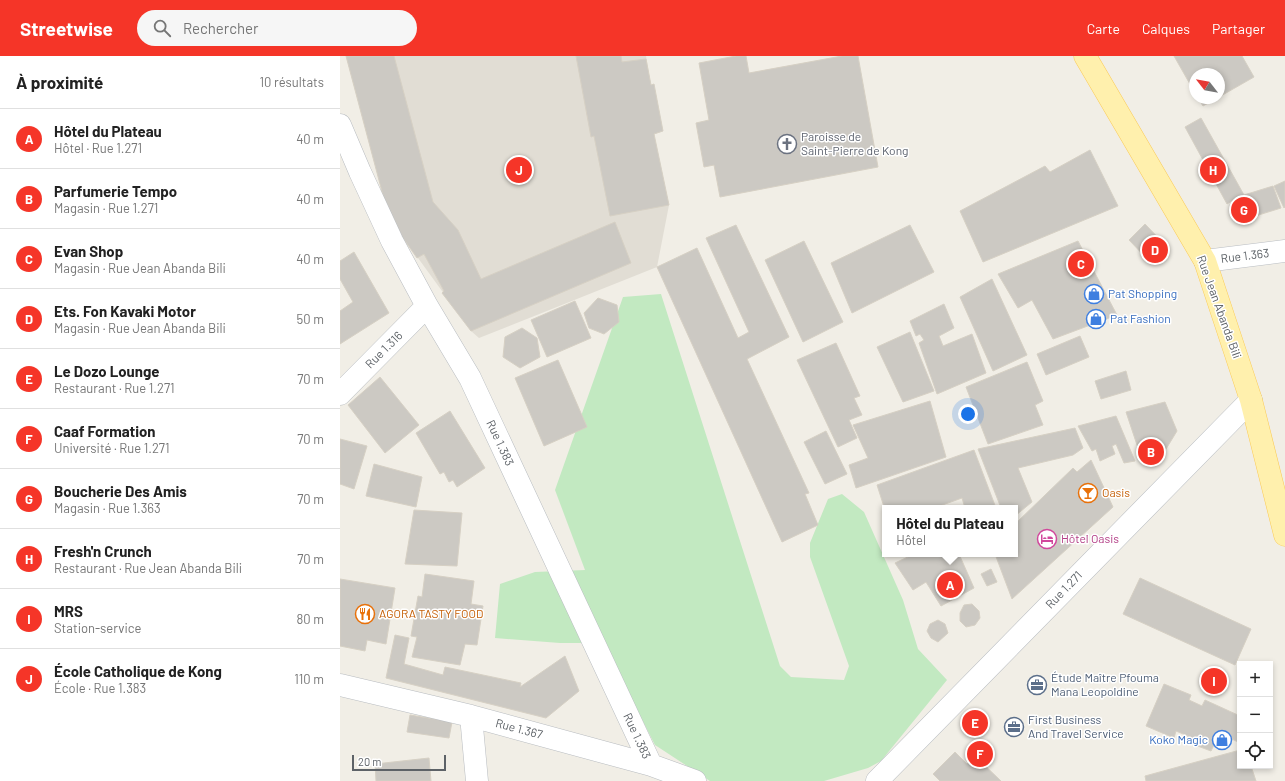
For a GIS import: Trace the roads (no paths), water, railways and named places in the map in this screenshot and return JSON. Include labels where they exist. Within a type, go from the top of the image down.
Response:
[{"type":"main road","name":"Rue Jean Abanda Bili","points":[[1085,56],[1205,261],[1251,400],[1285,535]]},
{"type":"street","name":"Rue 1.383","points":[[340,125],[392,241],[427,306],[470,378],[650,765]]},
{"type":"street","name":"Rue 1.363","points":[[1205,261],[1285,251]]},
{"type":"street","name":"Rue 1.316","points":[[340,394],[427,306]]},
{"type":"street","name":"Rue 1.271","points":[[877,781],[1251,400]]},
{"type":"street","name":"Rue 1.367","points":[[340,685],[471,716],[650,765],[695,781]]},
{"type":"street","points":[[471,716],[477,781]]},
{"type":"place","name":"Paroisse de Saint-Pierre de Kong","points":[[787,144]]},
{"type":"place","name":"École Catholique de Kong","points":[[519,170]]},
{"type":"place","name":"Fresh'n Crunch","points":[[1213,170]]},
{"type":"place","name":"Boucherie Des Amis","points":[[1244,210]]},
{"type":"place","name":"Ets. Fon Kavaki Motor","points":[[1155,250]]},
{"type":"place","name":"Evan Shop","points":[[1081,264]]},
{"type":"place","name":"Pat Shopping","points":[[1094,294]]},
{"type":"place","name":"Pat Fashion","points":[[1096,319]]},
{"type":"place","name":"Parfumerie Tempo","points":[[1151,452]]},
{"type":"place","name":"Oasis","points":[[1088,493]]},
{"type":"place","name":"Hôtel Oasis","points":[[1047,539]]},
{"type":"place","name":"Hôtel du Plateau","points":[[950,585]]},
{"type":"place","name":"AGORA TASTY FOOD","points":[[365,614]]},
{"type":"place","name":"MRS","points":[[1214,681]]},
{"type":"place","name":"Étude Maître Pfouma Mana Leopoldine","points":[[1037,685]]},
{"type":"place","name":"Le Dozo Lounge","points":[[975,723]]},
{"type":"place","name":"First Business And Travel Service","points":[[1014,727]]},
{"type":"place","name":"Koko Magic","points":[[1222,740]]},
{"type":"place","name":"Caaf Formation","points":[[980,754]]}]
